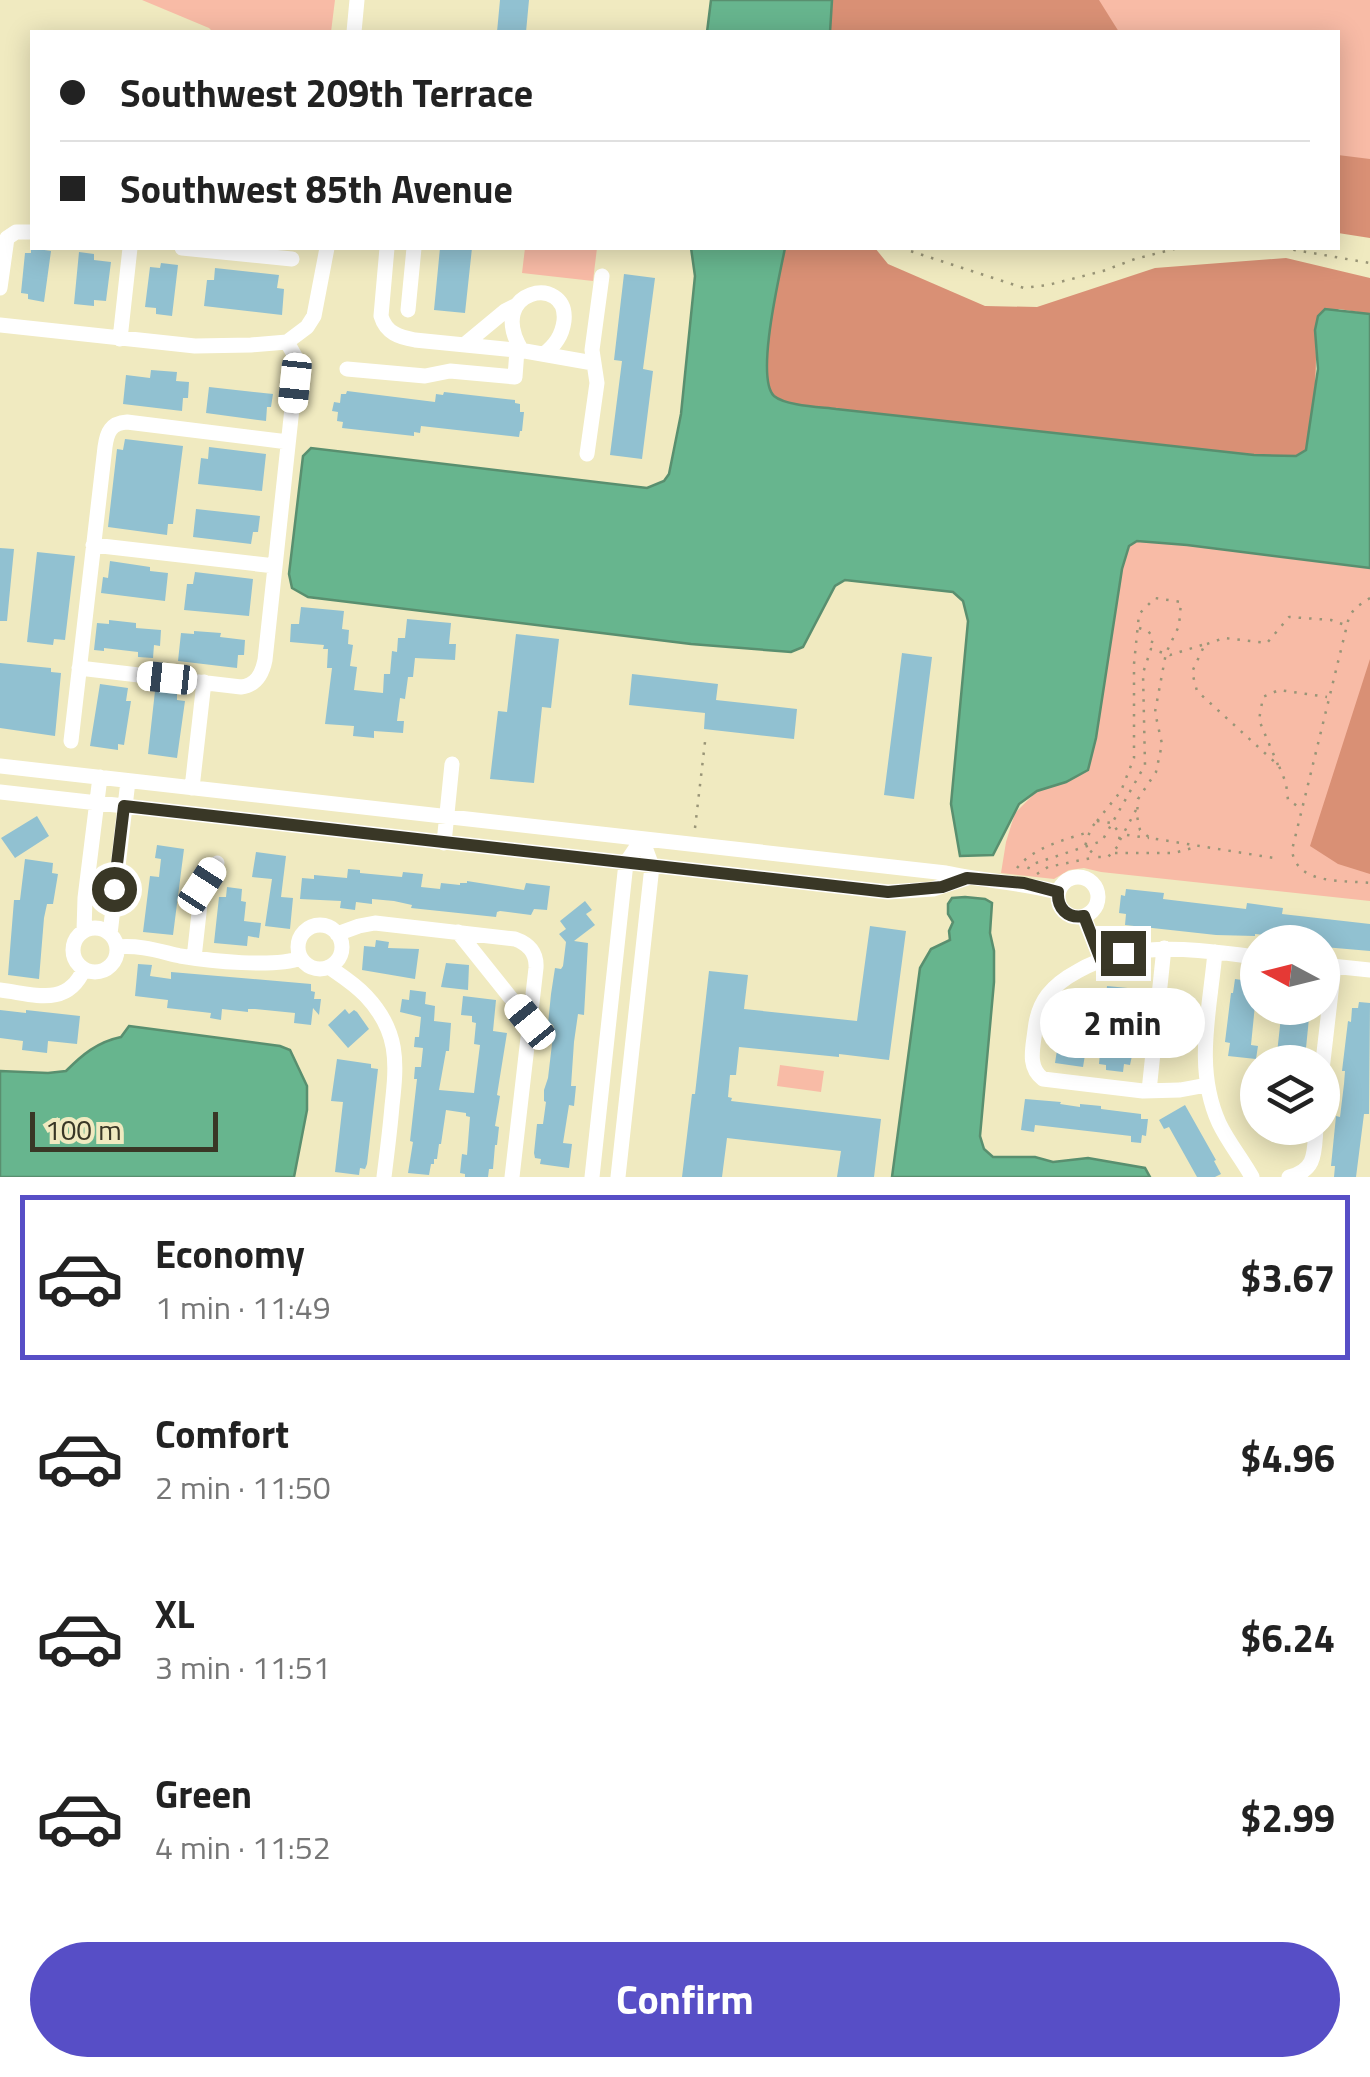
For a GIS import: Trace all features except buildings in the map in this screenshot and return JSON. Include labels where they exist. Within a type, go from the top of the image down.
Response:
[{"type":"street","points":[[354,30],[357,0]]},
{"type":"street","points":[[0,288],[7,238],[19,231],[30,232]]},
{"type":"street","points":[[120,339],[130,250]]},
{"type":"street","points":[[202,250],[292,259]]},
{"type":"street","points":[[0,325],[207,347],[287,342],[307,327],[314,316],[327,250]]},
{"type":"street","points":[[387,250],[380,306],[384,326],[396,335],[593,363]]},
{"type":"street","points":[[408,310],[414,250]]},
{"type":"street","points":[[587,454],[597,382],[592,350],[602,276]]},
{"type":"street","points":[[464,345],[534,292],[549,294],[561,304],[564,313],[558,340],[544,354]]},
{"type":"street","points":[[347,370],[425,376],[450,370],[515,378],[520,351],[512,330],[515,306]]},
{"type":"street","points":[[79,668],[241,686],[256,681],[264,664],[297,363],[287,342]]},
{"type":"street","points":[[434,374],[438,342]]},
{"type":"street","points":[[71,741],[106,441],[112,426],[138,424],[288,442]]},
{"type":"street","points":[[93,544],[275,566]]},
{"type":"street","points":[[192,788],[204,682]]},
{"type":"street","points":[[444,842],[452,764]]},
{"type":"street","points":[[0,766],[946,873],[1058,892]]},
{"type":"street","points":[[84,932],[100,778]]},
{"type":"street","points":[[128,781],[114,889],[114,941],[116,957],[108,969],[94,972],[79,966],[74,954],[75,941],[84,932],[97,928],[114,941],[194,958],[276,964],[300,958]]},
{"type":"street","points":[[0,792],[888,892],[942,887],[967,878]]},
{"type":"street","points":[[592,1177],[626,863],[642,839]]},
{"type":"street","points":[[618,1177],[652,866],[642,839]]},
{"type":"street","points":[[194,958],[202,886],[217,863]]},
{"type":"street","points":[[1076,876],[1088,878],[1098,892],[1097,904],[1090,914],[1074,917],[1064,912],[1058,892],[1076,876]]},
{"type":"street","points":[[87,886],[114,889]]},
{"type":"street","points":[[1084,916],[1101,960]]},
{"type":"street","points":[[338,934],[375,924],[515,939],[530,948],[536,962],[517,1176]]},
{"type":"street","points":[[322,925],[338,934],[341,953],[334,964],[313,968],[300,958],[299,940],[305,930],[322,925]]},
{"type":"street","points":[[458,932],[530,1022]]},
{"type":"street","points":[[1149,1091],[1164,948]]},
{"type":"street","points":[[1207,1085],[1149,1091],[1045,1080],[1032,1064],[1037,1016],[1042,1001],[1059,983],[1101,960],[1136,950],[1164,948],[1240,955]]},
{"type":"street","points":[[1215,952],[1205,1045],[1207,1085],[1221,1126],[1252,1177]]},
{"type":"street","points":[[1340,966],[1370,970]]},
{"type":"street","points":[[329,967],[372,1002],[394,1045],[396,1072],[384,1177]]},
{"type":"street","points":[[0,990],[61,994],[77,984],[84,970]]},
{"type":"street","points":[[1289,1177],[1308,1168],[1314,1145]]},
{"type":"path","points":[[907,250],[1024,288],[1103,272],[1170,250]]},
{"type":"path","points":[[1294,250],[1370,263]]},
{"type":"path","points":[[1085,846],[1097,821],[1122,791],[1134,758],[1134,664],[1139,614],[1155,598],[1181,602],[1179,626],[1166,653],[1156,712],[1162,744],[1156,772],[1138,800],[1136,816],[1140,830],[1154,839]]},
{"type":"path","points":[[1370,598],[1349,617],[1292,850],[1299,870],[1312,876],[1370,883]]},
{"type":"path","points":[[1151,649],[1170,654],[1224,638],[1267,643],[1289,617],[1347,625]]},
{"type":"path","points":[[1016,882],[1030,866],[1102,840],[1145,765],[1143,673],[1152,637],[1138,628]]},
{"type":"path","points":[[1205,644],[1192,672],[1197,691],[1279,766]]},
{"type":"path","points":[[1302,809],[1288,800],[1286,784],[1260,720],[1263,697],[1279,690],[1329,698]]},
{"type":"path","points":[[695,828],[705,742]]},
{"type":"path","points":[[1016,882],[1048,867],[1108,857],[1118,846],[1138,806]]},
{"type":"path","points":[[1097,821],[1112,823],[1122,835],[1274,858]]},
{"type":"path","points":[[1016,882],[1026,857],[1090,832]]},
{"type":"path","points":[[1085,846],[1098,857]]},
{"type":"path","points":[[1112,853],[1174,853],[1197,846]]},
{"type":"shaded area","points":[[142,0],[335,0],[331,30],[209,28]]},
{"type":"shaded area","points":[[711,0],[832,0],[830,30],[707,30]]},
{"type":"shaded area","points":[[832,0],[1099,0],[1118,30],[830,30]]},
{"type":"shaded area","points":[[1003,0],[1370,0],[1370,224],[1340,224],[1340,30],[998,30]]},
{"type":"shaded area","points":[[1340,155],[1370,159],[1370,238],[1340,233]]},
{"type":"shaded area","points":[[525,250],[597,250],[593,281],[522,273]]},
{"type":"shaded area","points":[[691,250],[785,250],[770,325],[767,369],[769,386],[779,399],[813,407],[1254,455],[1296,456],[1306,450],[1318,369],[1318,316],[1325,309],[1370,314],[1370,568],[1187,545],[1137,541],[1129,546],[1088,770],[1037,791],[1019,804],[993,855],[960,856],[951,804],[968,621],[963,601],[953,592],[845,580],[835,586],[803,647],[791,652],[691,644],[308,597],[292,588],[289,574],[303,456],[311,448],[647,488],[664,481],[669,474],[681,414],[695,276]]},
{"type":"shaded area","points":[[785,250],[877,250],[888,264],[985,306],[1037,307],[1155,268],[1286,258],[1370,278],[1370,314],[1339,309],[1315,330],[1311,420],[1306,450],[1296,456],[1254,455],[795,404],[774,396],[769,386],[770,325]]},
{"type":"shaded area","points":[[1137,541],[1370,568],[1370,901],[1084,868],[1069,870],[1054,879],[1001,873],[1015,813],[1037,791],[1129,546]]},
{"type":"shaded area","points":[[1370,659],[1370,874],[1338,864],[1310,846]]},
{"type":"shaded area","points":[[952,898],[992,903],[994,982],[980,1136],[984,1149],[993,1157],[1035,1157],[1053,1162],[1088,1158],[1145,1168],[1150,1177],[892,1177],[920,968],[931,949],[950,940],[953,922],[948,904]]},
{"type":"shaded area","points":[[129,1026],[290,1050],[307,1086],[307,1110],[294,1177],[0,1177],[0,1071],[66,1071],[90,1050],[121,1037]]},
{"type":"shaded area","points":[[780,1065],[824,1071],[821,1092],[777,1086]]},
{"type":"route","points":[[114,889],[124,806],[888,892],[942,887],[967,878],[1024,883],[1058,892],[1064,912],[1084,916],[1101,960],[1123,953]]}]
